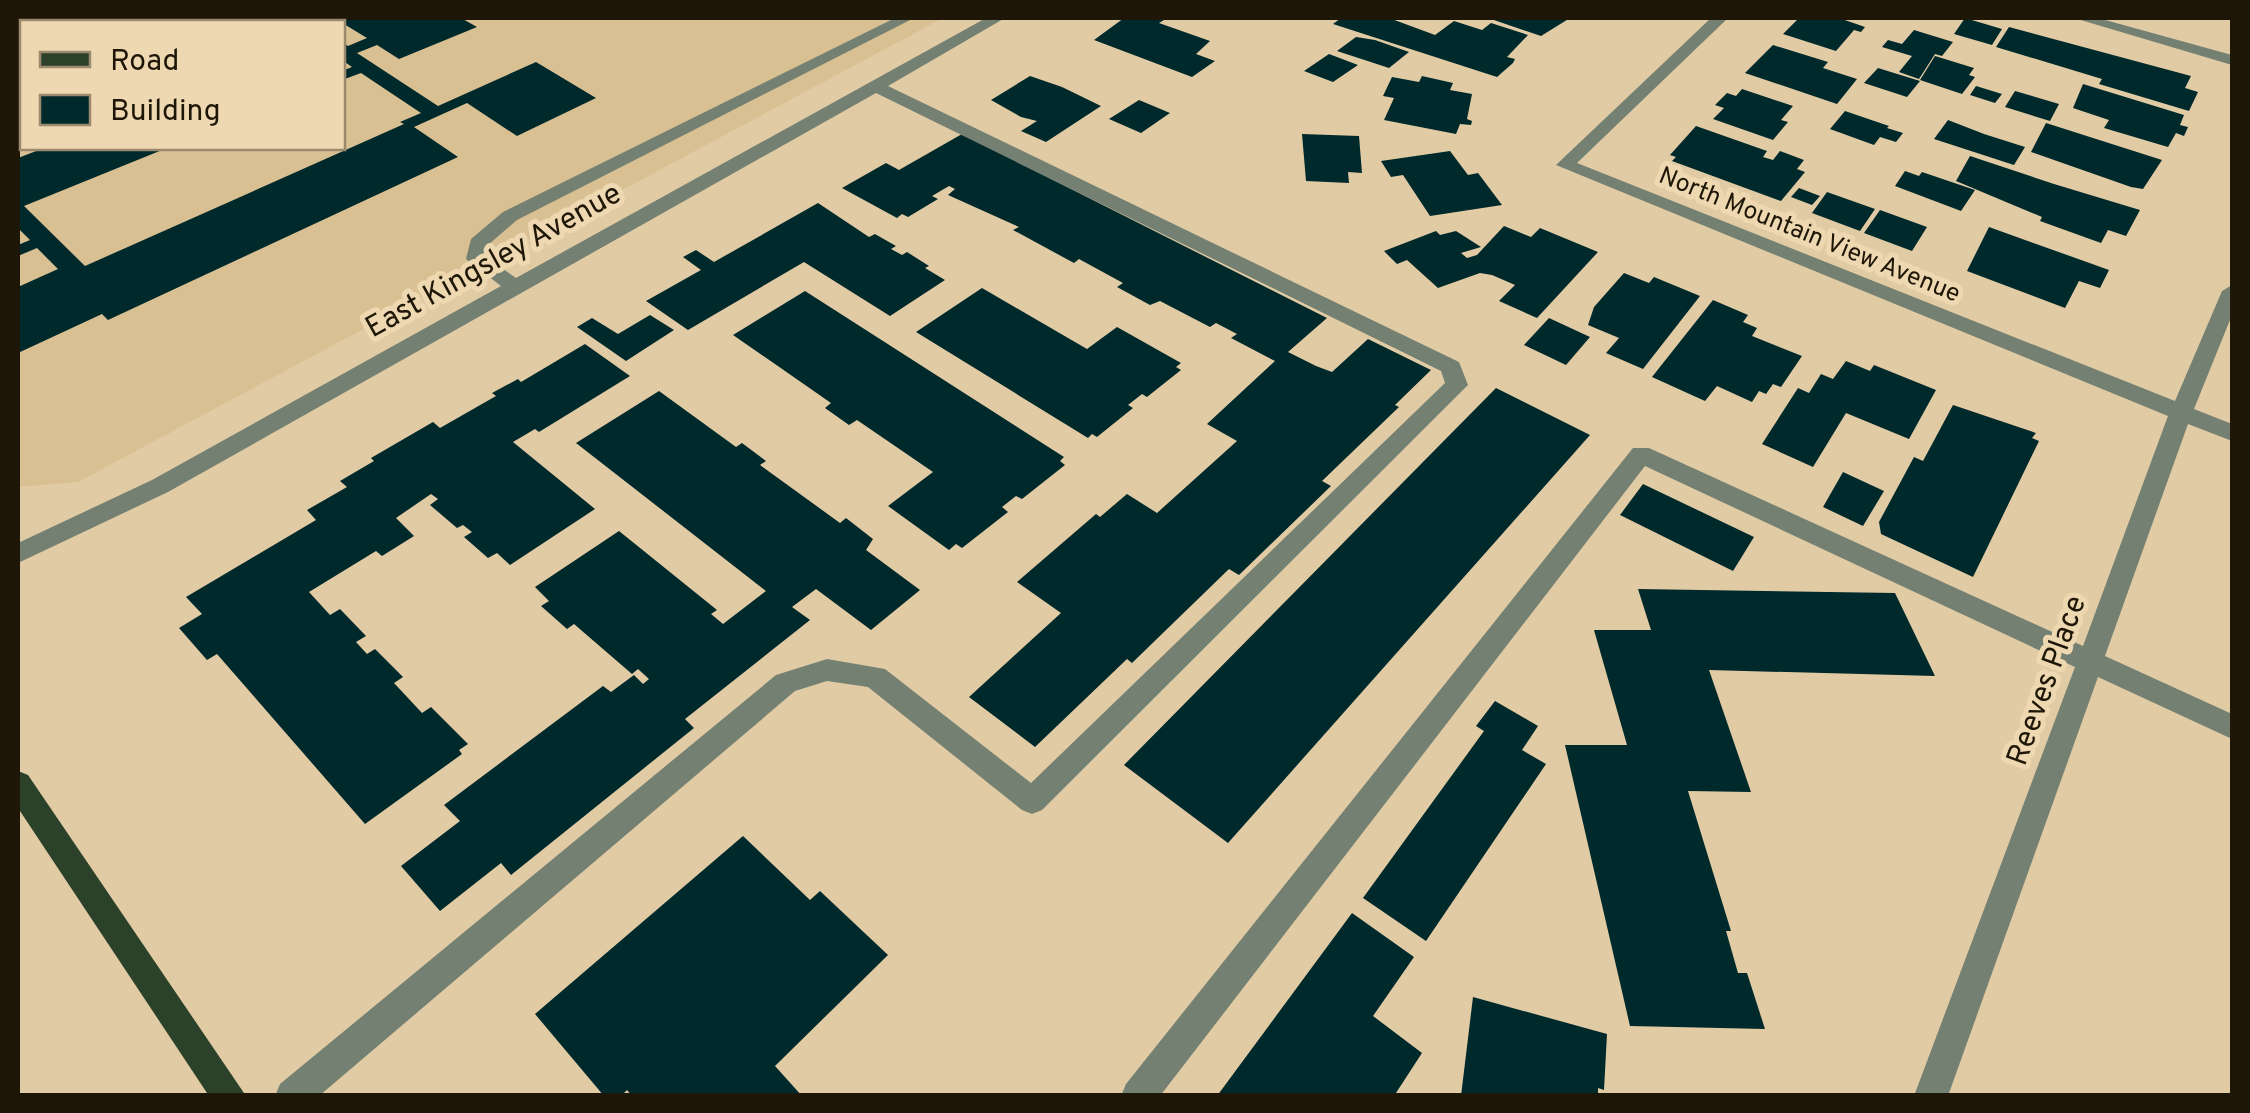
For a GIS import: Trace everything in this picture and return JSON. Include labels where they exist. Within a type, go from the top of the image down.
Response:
[{"type":"main road","points":[[18,784],[230,1096]]},
{"type":"street","points":[[514,287],[476,259],[478,243],[510,216],[906,18]]},
{"type":"street","name":"East Kingsley Avenue","points":[[18,554],[160,486],[997,18]]},
{"type":"street","name":"North Mountain View Avenue","points":[[1720,18],[1565,164],[2232,433]]},
{"type":"street","points":[[2082,18],[2232,60]]},
{"type":"street","points":[[292,1096],[786,683],[827,670],[874,678],[964,744],[1032,801],[1457,384],[1450,367],[875,86]]},
{"type":"street","name":"Reeves Place","points":[[1930,1096],[2181,413],[2232,291]]},
{"type":"street","points":[[1138,1096],[1641,454],[2232,727]]},
{"type":"shaded area","points":[[18,18],[943,18],[78,482],[18,487]]},
{"type":"building","points":[[334,18],[461,18],[477,27],[399,59],[377,45],[357,53],[438,106],[536,62],[596,98],[517,136],[467,103],[414,127],[458,157],[108,320],[102,314],[18,353],[18,287],[58,269],[37,248],[18,256],[18,245],[30,240],[18,228],[18,158],[39,150],[162,150],[24,206],[85,266],[421,113],[361,73],[345,79],[345,70],[352,67],[345,62],[345,44],[367,38],[345,25],[345,20]]},
{"type":"building","points":[[1124,18],[1159,18],[1164,20],[1159,23],[1210,41],[1196,54],[1215,61],[1192,77],[1094,40]]},
{"type":"building","points":[[1341,18],[1389,18],[1435,35],[1454,21],[1482,30],[1491,23],[1528,35],[1507,57],[1515,59],[1513,63],[1497,77],[1333,24]]},
{"type":"building","points":[[1488,18],[1570,18],[1541,36]]},
{"type":"building","points":[[1799,18],[1839,18],[1865,27],[1861,32],[1854,30],[1836,51],[1783,34]]},
{"type":"building","points":[[1965,18],[2002,29],[1992,45],[1954,34]]},
{"type":"building","points":[[2009,27],[2191,76],[2185,88],[2198,92],[2189,111],[2099,84],[2102,79],[1996,47]]},
{"type":"building","points":[[1914,30],[1953,42],[1942,56],[1935,54],[1919,79],[1899,72],[1912,56],[1882,47],[1888,40],[1902,44]]},
{"type":"building","points":[[1356,37],[1409,52],[1389,68],[1337,51]]},
{"type":"building","points":[[1773,45],[1828,62],[1823,68],[1857,79],[1837,104],[1745,73]]},
{"type":"building","points":[[1329,54],[1358,65],[1333,82],[1304,71]]},
{"type":"building","points":[[1935,56],[1974,68],[1969,75],[1975,77],[1962,94],[1920,80]]},
{"type":"building","points":[[1878,68],[1920,81],[1907,97],[1864,83]]},
{"type":"building","points":[[1030,76],[1101,106],[1046,142],[1021,131],[1037,121],[1021,117],[991,100]]},
{"type":"building","points":[[1422,76],[1453,83],[1450,90],[1472,94],[1467,119],[1472,121],[1471,125],[1460,124],[1456,134],[1384,120],[1394,98],[1383,96],[1392,77],[1419,82]]},
{"type":"building","points":[[2083,84],[2184,115],[2180,125],[2188,127],[2184,136],[2176,133],[2168,147],[2104,128],[2109,120],[2073,108]]},
{"type":"building","points":[[1976,86],[2002,94],[1995,103],[1970,95]]},
{"type":"building","points":[[1742,89],[1793,106],[1781,120],[1788,122],[1773,140],[1713,119],[1724,108],[1715,105],[1727,93],[1736,96]]},
{"type":"building","points":[[2015,91],[2059,104],[2050,121],[2005,107]]},
{"type":"building","points":[[1139,100],[1170,113],[1141,133],[1109,119]]},
{"type":"building","points":[[1845,111],[1903,133],[1896,142],[1880,137],[1874,145],[1830,129]]},
{"type":"building","points":[[1948,120],[2025,147],[2014,165],[1934,139]]},
{"type":"building","points":[[2046,123],[2162,160],[2143,189],[2131,187],[2031,152]]},
{"type":"building","points":[[1696,126],[1767,151],[1763,157],[1773,160],[1780,151],[1804,160],[1797,169],[1805,172],[1781,201],[1672,161],[1676,157],[1670,155]]},
{"type":"building","points":[[962,134],[1327,318],[1288,352],[1332,372],[1368,339],[1431,370],[1395,405],[1399,407],[1322,481],[1331,486],[1239,575],[1229,569],[1132,663],[1127,659],[1035,747],[969,697],[1061,613],[1017,582],[1096,514],[1100,517],[1127,494],[1157,513],[1237,441],[1207,424],[1275,361],[1231,338],[1237,334],[1216,323],[1210,327],[1160,301],[1150,305],[1117,287],[1123,283],[1079,259],[1074,263],[1013,230],[1019,227],[948,195],[955,189],[949,186],[932,196],[938,199],[908,217],[902,214],[897,218],[842,188],[886,163],[899,170]]},
{"type":"building","points":[[1302,134],[1359,136],[1362,173],[1348,172],[1349,183],[1306,181]]},
{"type":"building","points":[[1450,151],[1468,175],[1478,173],[1502,205],[1430,216],[1403,175],[1391,177],[1381,161]]},
{"type":"building","points":[[1970,156],[2140,210],[2126,236],[2108,230],[2101,243],[2040,221],[2042,217],[1956,181]]},
{"type":"building","points":[[1905,171],[1919,176],[1922,172],[1975,190],[1961,211],[1895,186]]},
{"type":"building","points":[[1799,188],[1820,196],[1812,205],[1791,197]]},
{"type":"building","points":[[1827,192],[1875,209],[1860,231],[1812,213]]},
{"type":"building","points":[[818,203],[869,237],[875,234],[896,246],[891,249],[902,255],[907,252],[945,280],[890,316],[804,262],[688,330],[646,301],[701,270],[683,257],[696,250],[714,262]]},
{"type":"building","points":[[1880,210],[1927,227],[1912,251],[1864,233]]},
{"type":"building","points":[[1504,226],[1531,237],[1540,228],[1598,252],[1537,318],[1499,301],[1515,285],[1480,273],[1438,288],[1407,260],[1397,264],[1384,251],[1436,231],[1440,235],[1456,231],[1481,247],[1461,253],[1467,258],[1477,255]]},
{"type":"building","points":[[1989,227],[2109,270],[2100,288],[2079,281],[2065,308],[1967,271]]},
{"type":"building","points":[[1624,273],[1649,283],[1654,277],[1700,296],[1643,369],[1606,353],[1619,338],[1588,325],[1594,307]]},
{"type":"building","points":[[982,288],[1087,349],[1117,327],[1181,363],[1176,367],[1181,370],[1147,397],[1142,394],[1128,405],[1133,408],[1097,437],[1092,434],[1088,438],[916,332]]},
{"type":"building","points":[[805,291],[1064,457],[1060,461],[1065,465],[1022,499],[1016,496],[1002,507],[1008,512],[962,548],[956,544],[949,550],[888,506],[933,472],[857,420],[849,425],[825,408],[831,403],[733,335]]},
{"type":"building","points":[[1713,300],[1748,315],[1743,322],[1757,328],[1752,336],[1802,356],[1781,387],[1773,384],[1766,394],[1759,391],[1752,402],[1717,386],[1705,401],[1652,377]]},
{"type":"building","points":[[650,315],[674,330],[626,361],[577,327],[592,318],[618,334]]},
{"type":"building","points":[[1549,318],[1590,337],[1566,365],[1524,345]]},
{"type":"building","points":[[585,344],[630,376],[539,432],[535,429],[513,442],[595,509],[510,565],[497,553],[488,558],[464,537],[472,532],[463,525],[457,528],[430,505],[438,499],[431,494],[396,518],[414,536],[382,556],[376,551],[309,592],[330,615],[340,609],[366,636],[356,642],[367,654],[375,649],[403,677],[394,683],[422,713],[431,707],[468,744],[459,750],[462,754],[365,824],[217,654],[207,660],[179,628],[202,614],[186,597],[316,520],[307,510],[347,487],[340,481],[374,461],[371,458],[433,422],[440,428],[496,396],[492,393],[518,379],[521,382]]},
{"type":"building","points":[[1846,361],[1870,371],[1874,365],[1936,390],[1909,439],[1846,413],[1813,467],[1762,444],[1798,388],[1809,393],[1821,374],[1833,379]]},
{"type":"building","points":[[1496,388],[1590,435],[1228,843],[1124,765]]},
{"type":"building","points":[[659,391],[736,447],[742,443],[766,461],[760,465],[840,523],[846,518],[873,539],[866,550],[920,590],[871,630],[816,589],[792,607],[810,620],[685,719],[694,728],[511,875],[501,863],[440,911],[401,866],[460,821],[444,805],[603,686],[611,692],[634,675],[643,684],[649,679],[638,669],[632,674],[574,624],[567,629],[541,606],[549,601],[535,587],[619,531],[717,610],[711,614],[723,624],[766,591],[576,443]]},
{"type":"building","points":[[1953,405],[2036,433],[2032,438],[2039,441],[1973,577],[1881,534],[1879,522],[1914,457],[1923,461]]},
{"type":"building","points":[[1843,472],[1884,491],[1863,526],[1823,507]]},
{"type":"building","points":[[1643,484],[1754,537],[1733,571],[1620,515]]},
{"type":"building","points":[[1638,589],[1895,593],[1935,676],[1709,670],[1751,792],[1688,791],[1731,931],[1726,931],[1738,973],[1747,973],[1765,1029],[1630,1026],[1565,745],[1627,745],[1594,630],[1651,630]]},
{"type":"building","points":[[1495,701],[1538,726],[1522,750],[1546,764],[1426,941],[1363,898],[1484,731],[1476,726]]},
{"type":"building","points":[[743,836],[810,900],[820,891],[888,955],[775,1066],[802,1096],[632,1096],[627,1090],[621,1096],[604,1096],[535,1014]]},
{"type":"building","points":[[1352,913],[1414,957],[1373,1016],[1422,1053],[1394,1096],[1217,1096]]},
{"type":"building","points":[[1473,997],[1607,1034],[1604,1090],[1598,1088],[1598,1096],[1461,1096]]}]
